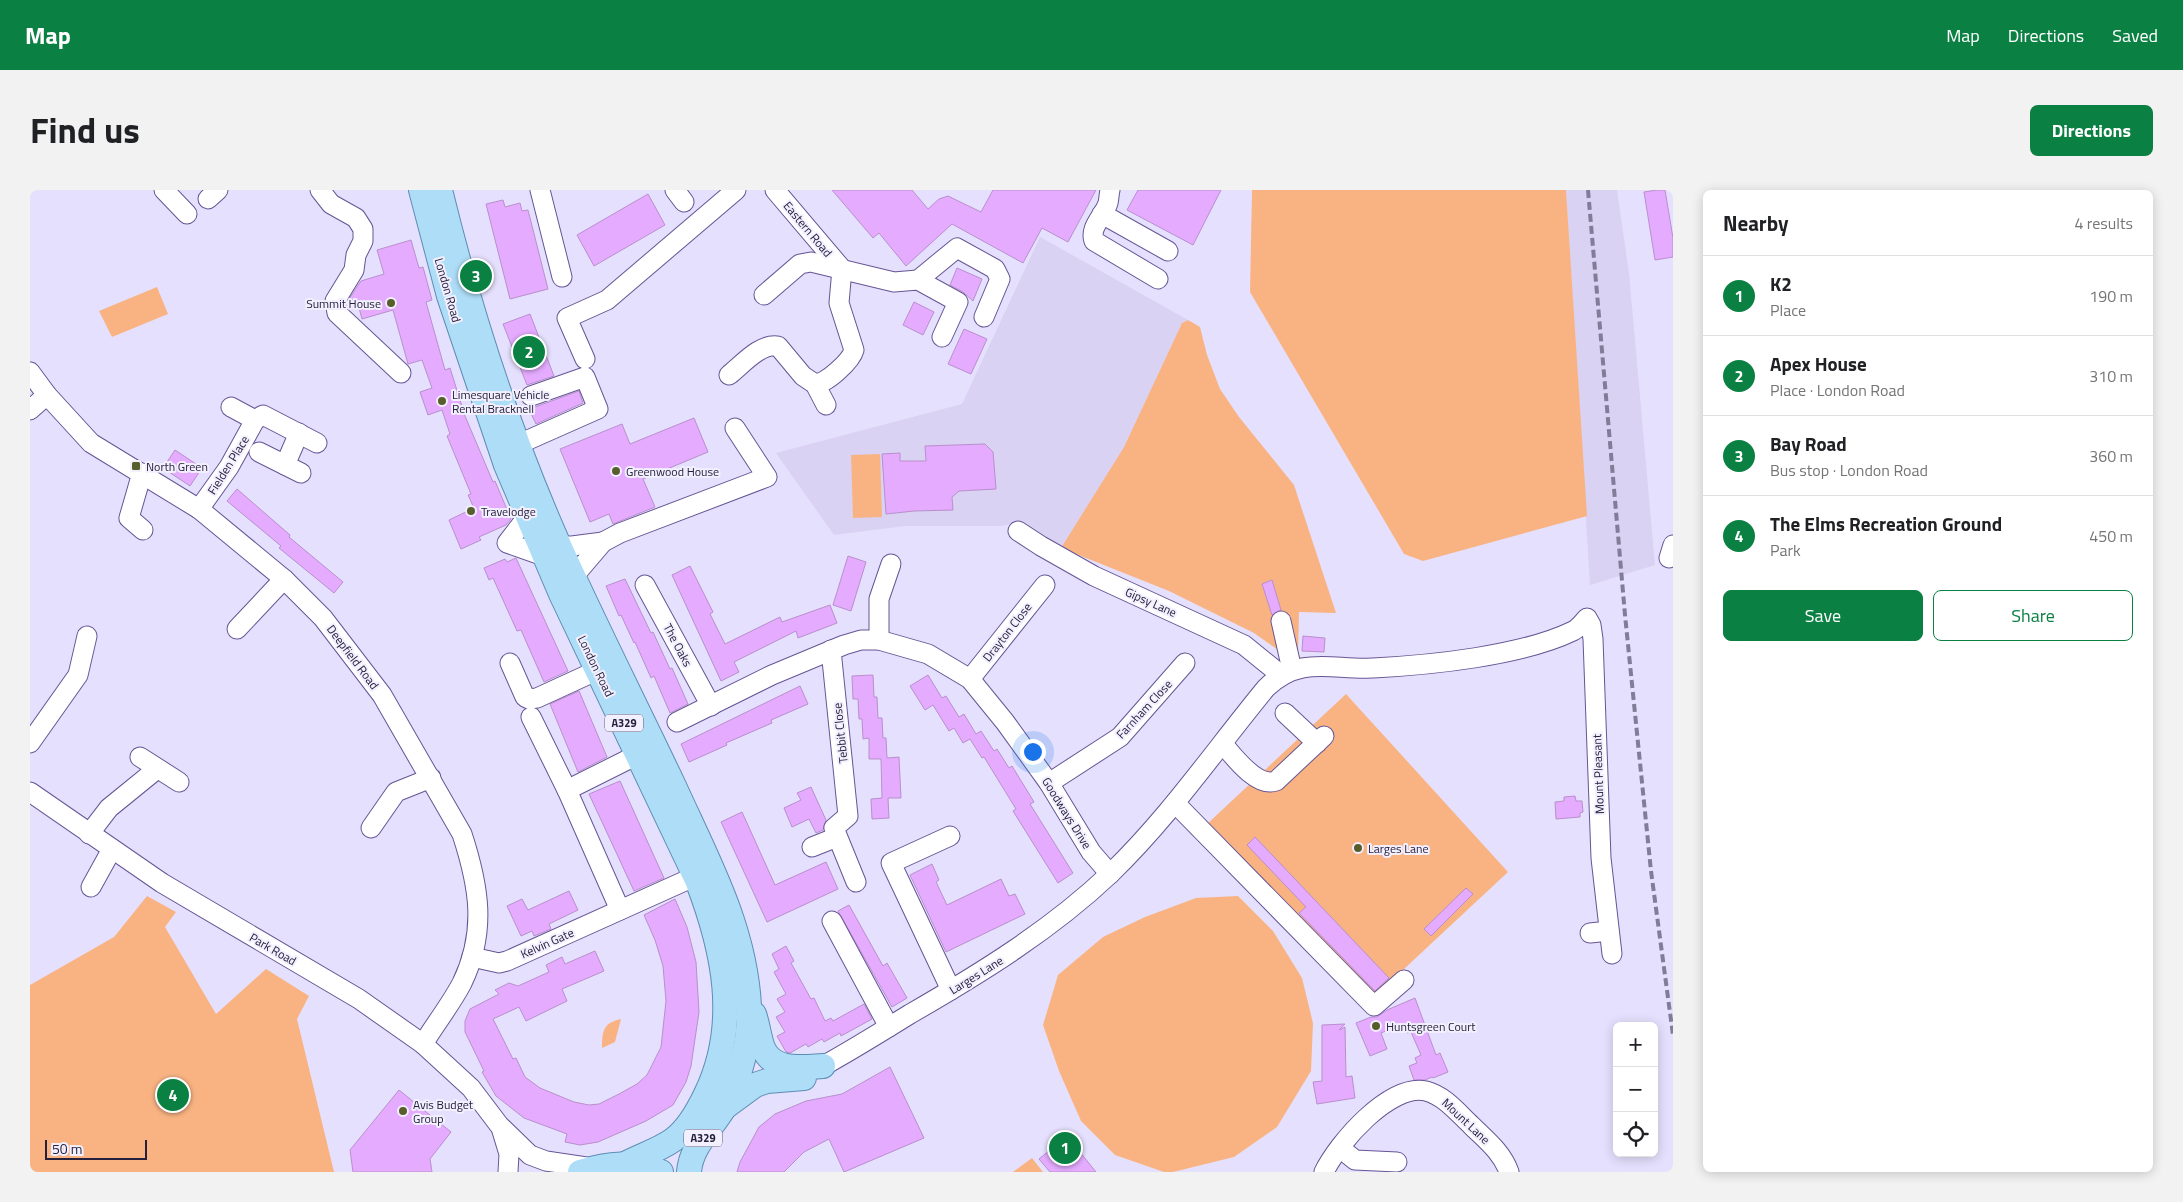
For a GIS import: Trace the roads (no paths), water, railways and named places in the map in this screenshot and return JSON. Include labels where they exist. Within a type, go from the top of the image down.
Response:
[{"type":"main road","name":"London Road","points":[[420,190],[449,296],[464,342],[506,465],[527,517],[552,551],[574,576],[680,784],[695,816],[706,852],[735,928],[748,993],[749,1008],[746,1044],[739,1071],[725,1107],[697,1146],[691,1160],[689,1172]]},
{"type":"main road","name":"London Road","points":[[440,190],[475,318],[519,444],[552,551],[598,670],[697,880],[712,918],[723,968],[726,1019],[718,1067],[704,1100],[688,1124],[673,1140],[625,1164]]},
{"type":"main road","points":[[748,993],[763,1049],[770,1058],[788,1067],[823,1066]]},
{"type":"main road","points":[[725,1107],[755,1085],[766,1080],[804,1078],[823,1066]]},
{"type":"main road","name":"A329","points":[[587,1170],[625,1164],[650,1168],[661,1172]]},
{"type":"street","points":[[164,190],[187,214]]},
{"type":"street","points":[[540,190],[562,277]]},
{"type":"street","points":[[585,359],[567,318],[608,300],[736,190]]},
{"type":"street","name":"Eastern Road","points":[[775,190],[842,269]]},
{"type":"street","points":[[1110,190],[1108,201],[1093,230],[1094,241],[1158,279]]},
{"type":"street","points":[[326,197],[356,218],[361,223],[364,234],[356,254],[354,270],[336,301],[335,307],[341,317],[401,373]]},
{"type":"street","points":[[1102,214],[1168,251]]},
{"type":"street","points":[[918,280],[957,248],[995,269],[1000,278],[984,317]]},
{"type":"street","points":[[764,295],[800,264],[812,262],[894,282],[918,280],[958,302],[942,337]]},
{"type":"street","points":[[729,375],[760,350],[775,346],[789,357],[810,382],[815,384],[819,384],[838,370],[850,358],[854,350],[839,303],[842,269]]},
{"type":"street","name":"Deepfield Road","points":[[30,372],[47,395],[91,443],[199,509],[284,579],[323,618],[382,695],[431,778],[462,834],[474,874],[480,915],[472,957],[461,984],[423,1044]]},
{"type":"street","points":[[519,444],[598,410],[585,377],[531,396]]},
{"type":"street","points":[[815,384],[826,405]]},
{"type":"street","points":[[30,410],[47,395]]},
{"type":"street","points":[[231,407],[255,420],[263,416],[317,442]]},
{"type":"street","name":"Fielden Place","points":[[199,509],[229,467],[255,420]]},
{"type":"street","points":[[552,551],[603,542],[620,533],[767,477],[735,428]]},
{"type":"street","points":[[259,452],[293,469],[299,433]]},
{"type":"street","points":[[142,473],[129,518],[143,530]]},
{"type":"street","name":"Gipsy Lane","points":[[1018,531],[1094,576],[1244,645],[1286,673]]},
{"type":"street","points":[[574,576],[603,542]]},
{"type":"street","points":[[879,640],[878,599],[891,564]]},
{"type":"street","points":[[237,629],[284,579]]},
{"type":"street","name":"Drayton Close","points":[[970,679],[1045,584]]},
{"type":"street","name":"The Oaks","points":[[645,585],[711,706]]},
{"type":"street","name":"Mount Pleasant","points":[[1286,673],[1309,667],[1372,668],[1441,662],[1518,650],[1575,630],[1587,618],[1591,625],[1593,639],[1600,858],[1600,932],[1612,954]]},
{"type":"street","points":[[1281,621],[1286,673]]},
{"type":"street","points":[[30,743],[78,675],[88,636]]},
{"type":"street","name":"Goodways Drive","points":[[831,650],[861,640],[879,640],[928,654],[970,679],[1005,722],[1048,783],[1091,852],[1110,874]]},
{"type":"street","points":[[677,722],[772,675],[831,650]]},
{"type":"street","name":"Tebbit Close","points":[[831,650],[854,778],[848,816],[834,828],[837,836]]},
{"type":"street","points":[[510,663],[525,697],[529,699],[537,698],[598,670]]},
{"type":"street","name":"Farnham Close","points":[[1048,783],[1120,737],[1185,664]]},
{"type":"street","name":"Larges Lane","points":[[823,1066],[951,990],[1036,935],[1110,874],[1175,803],[1266,688],[1286,673]]},
{"type":"street","points":[[1223,744],[1236,760],[1261,781],[1268,783],[1276,781],[1320,739],[1285,713]]},
{"type":"street","points":[[531,717],[567,790],[620,910]]},
{"type":"street","points":[[567,790],[639,754]]},
{"type":"street","points":[[140,757],[179,782]]},
{"type":"street","points":[[89,834],[109,808],[157,769]]},
{"type":"street","points":[[371,828],[396,792],[431,778]]},
{"type":"street","name":"Park Road","points":[[30,792],[178,893],[359,999],[423,1044],[471,1088],[499,1125],[521,1148],[537,1158],[587,1170]]},
{"type":"street","points":[[1175,803],[1374,1006],[1404,980]]},
{"type":"street","points":[[812,847],[837,836],[856,882]]},
{"type":"street","points":[[950,836],[892,863],[951,990]]},
{"type":"street","points":[[91,887],[112,849]]},
{"type":"street","name":"Kelvin Gate","points":[[472,957],[499,963],[507,961],[687,880]]},
{"type":"street","points":[[832,921],[889,1027]]},
{"type":"street","name":"Mount Lane","points":[[1324,1172],[1340,1148],[1370,1116],[1392,1097],[1414,1090],[1426,1091],[1447,1102],[1496,1149],[1504,1160],[1509,1172]]},
{"type":"street","name":"Park Road","points":[[499,1125],[510,1154],[508,1172]]},
{"type":"street","points":[[1340,1148],[1355,1160],[1397,1162]]},
{"type":"railway","points":[[1588,190],[1625,615],[1651,871],[1673,1035]]},
{"type":"place","name":"Bay Road","points":[[476,276]]},
{"type":"place","name":"Summit House","points":[[391,303]]},
{"type":"place","name":"Apex House","points":[[529,352]]},
{"type":"place","name":"Limesquare Vehicle Rental Bracknell","points":[[442,401]]},
{"type":"place","name":"North Green","points":[[136,466]]},
{"type":"place","name":"Greenwood House","points":[[616,471]]},
{"type":"place","name":"Travelodge","points":[[471,511]]},
{"type":"place","name":"Larges Lane","points":[[1358,848]]},
{"type":"place","name":"Huntsgreen Court","points":[[1376,1026]]},
{"type":"place","name":"The Elms Recreation Ground","points":[[173,1095]]},
{"type":"place","name":"Avis Budget Group","points":[[403,1111]]},
{"type":"place","name":"K2","points":[[1065,1148]]}]
